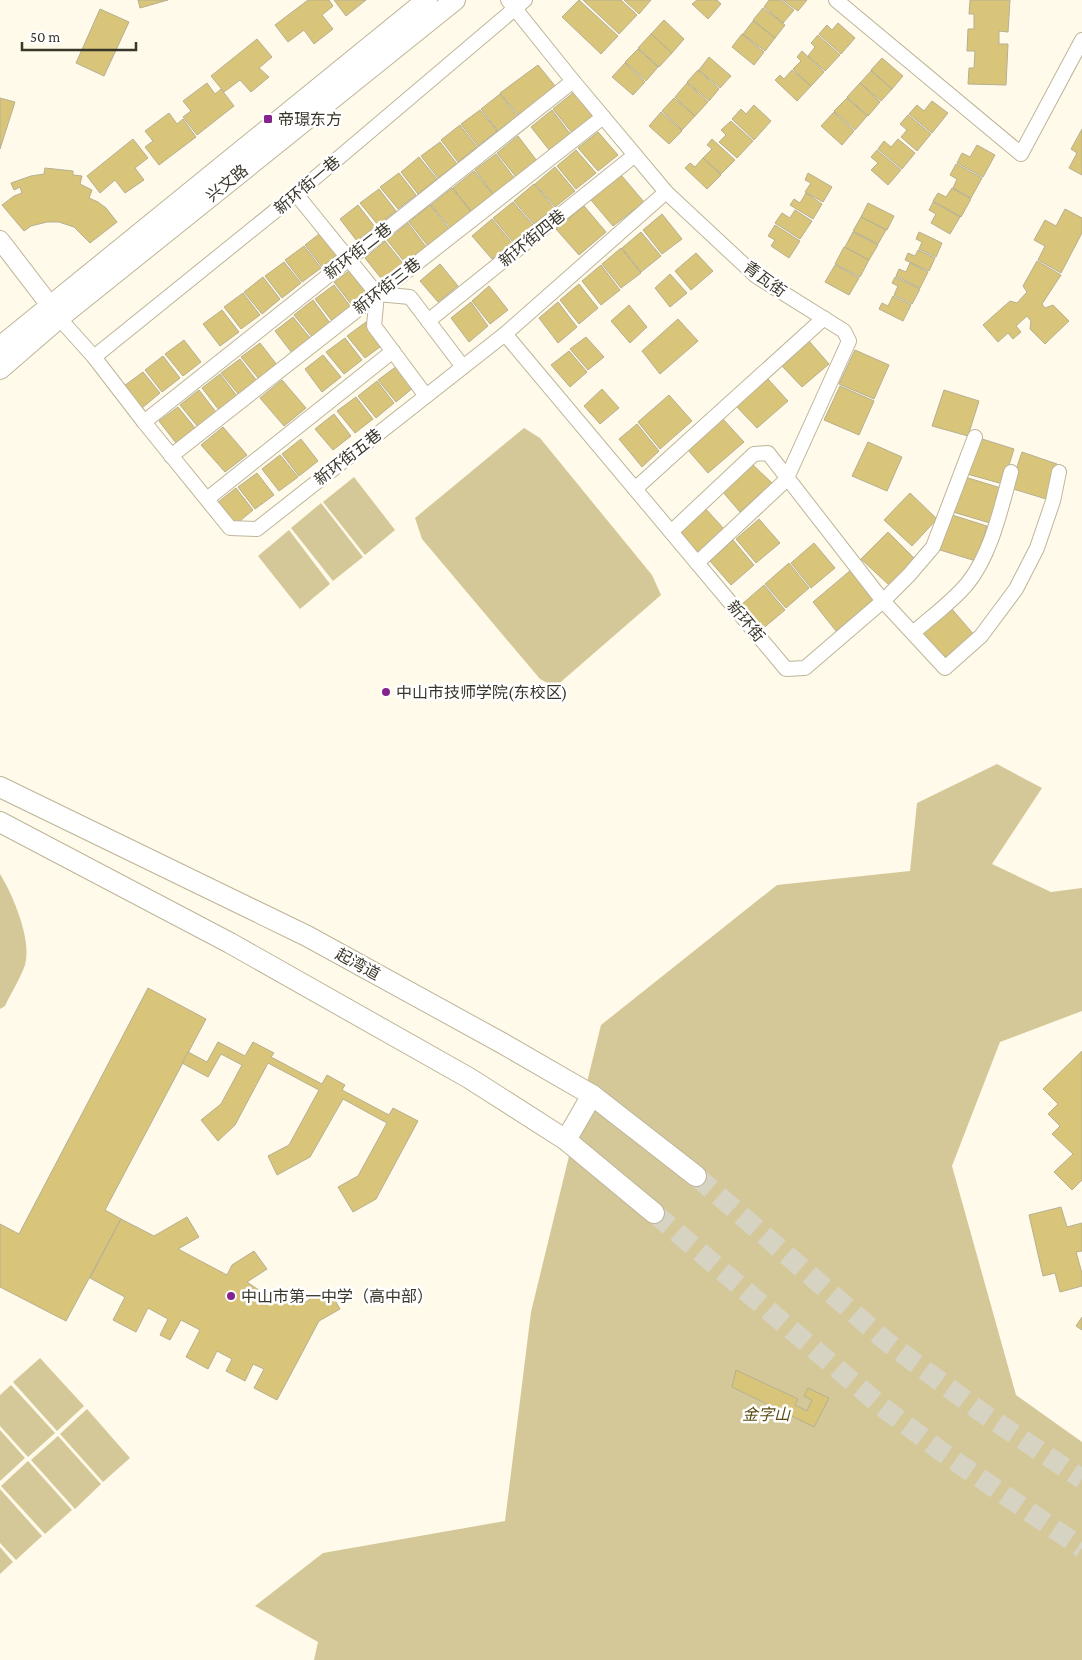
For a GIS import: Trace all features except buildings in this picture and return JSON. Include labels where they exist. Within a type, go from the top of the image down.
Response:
[{"type":"main road","name":"兴文路","points":[[0,369],[52,314],[427,0]]},
{"type":"main road","name":"兴文路","points":[[0,347],[52,314],[455,0]]},
{"type":"main road","name":"起湾道","points":[[0,787],[307,936],[502,1043],[592,1095],[696,1176]]},
{"type":"main road","points":[[0,822],[239,947],[469,1078],[566,1140],[654,1213]]},
{"type":"main road","points":[[566,1140],[592,1095]]},
{"type":"street","points":[[836,0],[1022,154],[1082,40]]},
{"type":"street","name":"青瓦街","points":[[516,3],[573,81],[666,192],[756,276],[844,330],[849,341],[788,478],[697,564]]},
{"type":"street","name":"新环街一巷","points":[[94,357],[296,194],[516,3]]},
{"type":"street","name":"新环街二巷","points":[[144,422],[573,81]]},
{"type":"street","name":"新环街三巷","points":[[171,456],[603,116]]},
{"type":"street","name":"新环街四巷","points":[[428,321],[635,155]]},
{"type":"street","name":"新环街五巷","points":[[52,314],[94,357],[230,528],[257,529],[505,334],[666,192]]},
{"type":"street","points":[[296,194],[377,294],[374,326],[426,396]]},
{"type":"street","points":[[0,240],[52,314]]},
{"type":"street","points":[[0,256],[52,314]]},
{"type":"street","points":[[377,294],[410,296],[463,367]]},
{"type":"street","points":[[635,489],[824,318]]},
{"type":"street","name":"新环街","points":[[505,334],[786,668],[805,668],[883,601],[933,547],[975,438]]},
{"type":"street","points":[[206,499],[393,352]]},
{"type":"street","points":[[671,532],[754,454],[768,453],[883,601],[945,668],[981,636],[1016,589],[1037,548],[1053,502],[1059,472]]},
{"type":"street","points":[[913,633],[952,600],[969,582],[982,560],[997,520],[1011,472]]},
{"type":"green space","points":[[524,428],[540,438],[652,575],[661,595],[555,687],[540,679],[422,539],[415,518]]},
{"type":"green space","points":[[354,477],[395,530],[365,555],[323,502]]},
{"type":"green space","points":[[321,503],[363,557],[333,581],[291,528]]},
{"type":"green space","points":[[289,530],[330,584],[300,609],[258,556]]},
{"type":"green space","name":"金字山","points":[[997,764],[1042,788],[992,864],[1051,892],[1082,888],[1082,1011],[1000,1042],[952,1166],[1016,1395],[1082,1442],[1082,1660],[314,1660],[318,1642],[255,1606],[323,1553],[505,1521],[531,1312],[601,1025],[777,885],[910,871],[917,803]]},
{"type":"green space","points":[[0,874],[20,918],[26,943],[26,955],[21,975],[5,1006],[0,1009]]},
{"type":"green space","points":[[40,1358],[84,1406],[57,1431],[13,1382]]},
{"type":"green space","points":[[11,1385],[55,1433],[28,1457],[0,1426],[0,1395]]},
{"type":"green space","points":[[87,1409],[130,1458],[103,1482],[60,1434]]},
{"type":"green space","points":[[0,1430],[25,1458],[0,1481]]},
{"type":"green space","points":[[58,1436],[101,1484],[75,1509],[31,1460]]},
{"type":"green space","points":[[28,1461],[72,1510],[45,1534],[1,1486]]},
{"type":"green space","points":[[0,1489],[42,1536],[16,1560],[0,1543]]},
{"type":"green space","points":[[0,1547],[13,1562],[0,1574]]},
{"type":"tunnel","points":[[696,1176],[887,1342],[984,1414],[1082,1479]]},
{"type":"tunnel","points":[[654,1213],[881,1406],[942,1452],[1082,1548]]},
{"type":"place","name":"帝璟东方","points":[[268,119]]},
{"type":"place","name":"中山市技师学院(东校区)","points":[[386,692]]},
{"type":"place","name":"中山市第一中学（高中部）","points":[[231,1296]]}]
